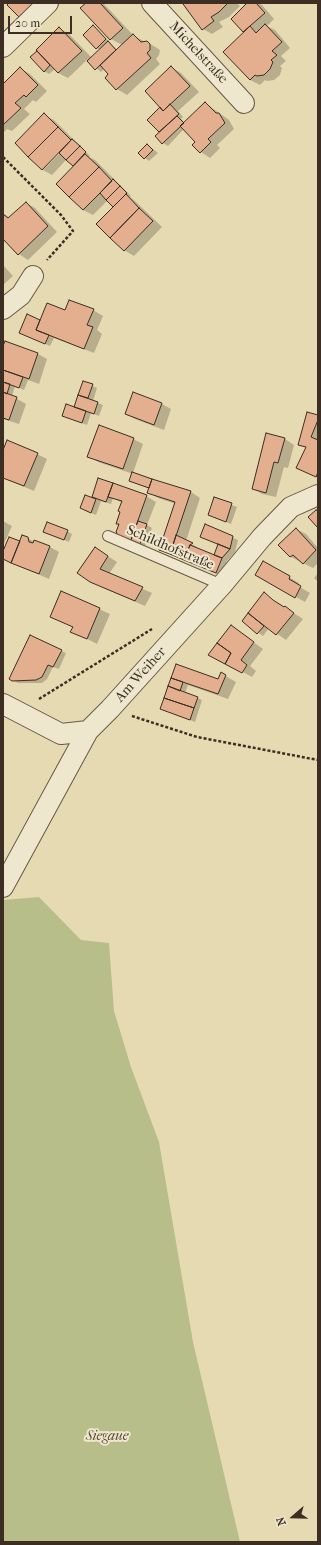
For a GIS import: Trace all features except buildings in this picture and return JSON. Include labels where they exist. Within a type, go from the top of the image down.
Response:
[{"type":"street","points":[[3,47],[48,3]]},
{"type":"street","name":"Michelstraße","points":[[152,3],[244,103]]},
{"type":"street","points":[[3,309],[21,295],[33,276]]},
{"type":"street","name":"Am Weiher","points":[[3,886],[88,731],[110,709],[222,585],[262,537],[291,507],[318,495]]},
{"type":"street","points":[[11,708],[61,734],[88,731]]},
{"type":"lane","name":"Schildhofstraße","points":[[108,536],[222,585]]},
{"type":"path","points":[[3,157],[61,215],[73,231],[33,276]]},
{"type":"path","points":[[11,708],[155,627]]},
{"type":"path","points":[[110,709],[198,737],[318,760]]},
{"type":"green space","name":"Siegaue","points":[[39,897],[81,940],[109,943],[114,1011],[131,1067],[159,1142],[193,1342],[240,1542],[3,1542],[3,900]]}]
